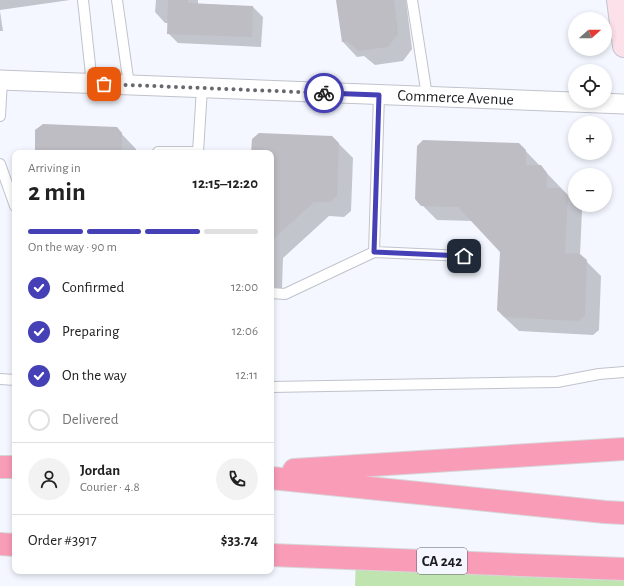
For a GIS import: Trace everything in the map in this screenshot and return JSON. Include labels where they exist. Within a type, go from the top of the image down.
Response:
[{"type":"highway","points":[[274,471],[624,449]]},
{"type":"highway","points":[[0,467],[12,467]]},
{"type":"highway","points":[[274,478],[615,513]]},
{"type":"highway","points":[[0,544],[12,545]]},
{"type":"highway","name":"CA 242","points":[[274,555],[619,568]]},
{"type":"main road","points":[[618,0],[624,46]]},
{"type":"street","name":"Commerce Avenue","points":[[1,80],[624,104]]},
{"type":"lane","points":[[83,0],[92,84]]},
{"type":"lane","points":[[117,0],[129,85]]},
{"type":"lane","points":[[412,0],[427,96]]},
{"type":"lane","points":[[0,116],[1,80]]},
{"type":"lane","points":[[198,150],[202,88]]},
{"type":"lane","points":[[374,252],[379,95]]},
{"type":"lane","points":[[0,164],[12,198]]},
{"type":"lane","points":[[274,293],[285,294],[374,252],[464,256]]},
{"type":"lane","points":[[274,387],[557,382],[599,374],[624,372]]},
{"type":"lane","points":[[0,379],[12,380]]},
{"type":"green space","points":[[356,558],[624,569],[624,586],[355,586]]},
{"type":"building","points":[[168,0],[188,0],[188,3],[253,6],[252,37],[167,34]]},
{"type":"building","points":[[336,0],[394,0],[398,34],[388,47],[359,51],[348,42],[342,42]]},
{"type":"building","points":[[43,124],[117,127],[122,133],[122,150],[35,150],[35,130]]},
{"type":"building","points":[[259,133],[332,136],[339,143],[337,196],[330,202],[314,202],[274,238],[274,150],[251,150],[252,139]]},
{"type":"building","points":[[423,140],[519,143],[526,150],[526,165],[541,165],[547,173],[547,188],[561,188],[568,195],[565,253],[580,254],[587,260],[585,315],[578,321],[504,317],[497,310],[500,252],[458,207],[421,206],[415,199],[417,146]]},
{"type":"way so far","points":[[104,84],[324,93]]},
{"type":"route","points":[[324,93],[379,95],[374,252],[464,256]]}]
